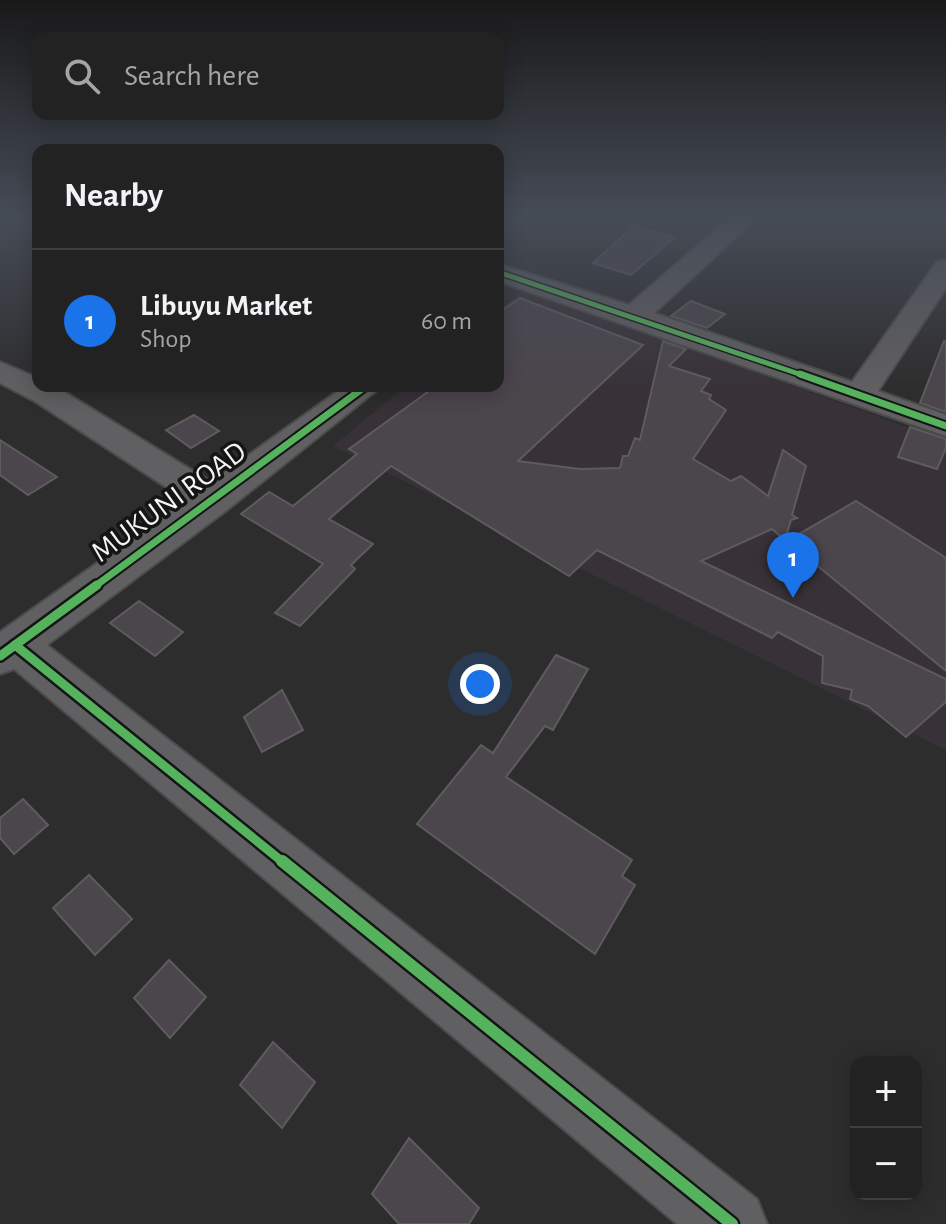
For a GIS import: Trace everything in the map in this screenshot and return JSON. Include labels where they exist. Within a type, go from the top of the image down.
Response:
[{"type":"street","points":[[634,316],[684,272]]},
{"type":"street","points":[[859,395],[943,275]]},
{"type":"street","points":[[504,279],[634,316],[946,426]]},
{"type":"street","points":[[0,371],[32,387]]},
{"type":"street","points":[[41,392],[214,501]]},
{"type":"street","name":"MUKUNI ROAD","points":[[7,650],[214,501],[358,392]]},
{"type":"street","points":[[7,650],[732,1224]]},
{"type":"shaded area","points":[[525,289],[946,441],[946,750],[333,446],[399,392],[504,392],[504,306]]},
{"type":"building","points":[[520,298],[643,345],[518,461],[580,469],[620,468],[623,456],[628,456],[635,438],[640,440],[663,341],[686,349],[669,366],[710,379],[701,391],[711,395],[709,399],[726,410],[693,459],[731,481],[741,476],[768,496],[783,450],[806,466],[792,515],[797,518],[791,520],[785,540],[772,529],[701,561],[946,679],[946,702],[906,737],[868,706],[850,699],[852,690],[822,683],[823,656],[778,632],[772,638],[597,550],[569,576],[391,466],[329,519],[373,544],[351,565],[355,569],[300,626],[275,613],[323,564],[241,514],[269,492],[293,506],[357,454],[349,449],[428,392],[504,392],[504,309]]},
{"type":"building","points":[[691,301],[725,314],[707,328],[671,316]]},
{"type":"building","points":[[946,341],[946,412],[920,403]]},
{"type":"building","points":[[194,415],[219,431],[191,448],[166,430]]},
{"type":"building","points":[[910,427],[946,439],[946,448],[937,469],[898,457]]},
{"type":"building","points":[[0,440],[57,477],[28,495],[0,475]]},
{"type":"building","points":[[856,501],[946,558],[946,671],[787,541]]},
{"type":"building","points":[[139,601],[183,632],[155,656],[110,623]]},
{"type":"building","points":[[556,655],[588,669],[553,730],[545,726],[506,777],[632,860],[622,876],[635,885],[595,954],[417,824],[481,745],[493,753]]},
{"type":"building","points":[[282,690],[303,730],[262,752],[244,717]]},
{"type":"building","points":[[23,799],[48,825],[14,854],[0,838],[0,818]]},
{"type":"building","points":[[89,875],[132,919],[95,955],[53,908]]},
{"type":"building","points":[[169,960],[206,997],[170,1038],[134,998]]},
{"type":"building","points":[[273,1042],[315,1082],[282,1128],[240,1085]]},
{"type":"building","points":[[409,1138],[479,1208],[469,1224],[399,1224],[372,1194]]},
{"type":"cycle path","points":[[504,274],[634,316],[946,426]]},
{"type":"cycle path","points":[[0,656],[358,392]]},
{"type":"cycle path","points":[[15,645],[732,1224]]},
{"type":"place","name":"Libuyu Market","points":[[793,598]]}]
